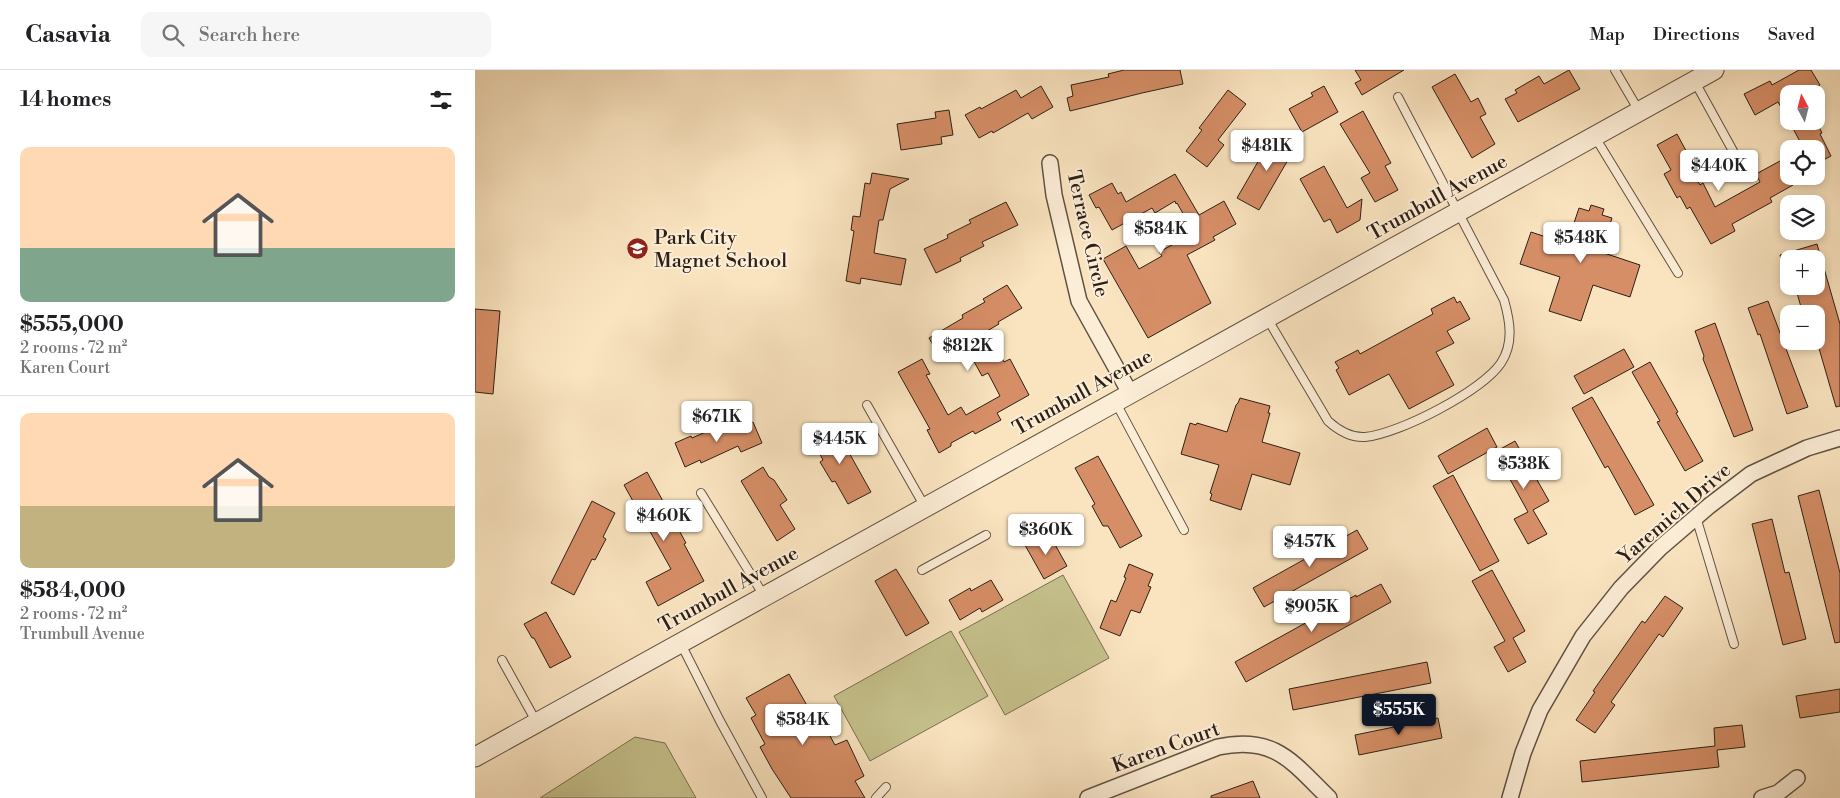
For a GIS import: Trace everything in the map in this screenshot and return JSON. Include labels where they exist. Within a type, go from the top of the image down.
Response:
[{"type":"street","name":"Trumbull Avenue","points":[[475,757],[679,642],[764,597],[1714,70]]},
{"type":"street","name":"Terrace Circle","points":[[1050,163],[1054,195],[1079,301],[1123,397]]},
{"type":"street","name":"Yaremich Drive","points":[[1510,798],[1523,753],[1541,710],[1583,636],[1621,588],[1660,548],[1751,474],[1807,448],[1840,438]]},
{"type":"street","name":"Karen Court","points":[[1088,798],[1218,747],[1251,744],[1268,748],[1285,756],[1329,798]]},
{"type":"street","points":[[1762,798],[1778,793],[1797,778]]},
{"type":"lane","points":[[1615,70],[1640,112]]},
{"type":"lane","points":[[1695,82],[1733,151]]},
{"type":"lane","points":[[1267,317],[1321,411],[1337,430],[1350,435],[1364,437],[1380,434],[1444,406],[1467,393],[1491,374],[1501,362],[1508,347],[1510,334],[1509,318],[1503,300],[1459,212],[1397,98]]},
{"type":"lane","points":[[1595,137],[1677,272]]},
{"type":"lane","points":[[1123,397],[1184,530]]},
{"type":"lane","points":[[867,405],[925,507]]},
{"type":"lane","points":[[701,493],[764,597]]},
{"type":"lane","points":[[1696,518],[1733,644]]},
{"type":"lane","points":[[922,570],[987,534]]},
{"type":"lane","points":[[679,642],[762,798]]},
{"type":"lane","points":[[502,660],[537,723]]},
{"type":"lane","points":[[876,798],[886,787]]},
{"type":"shaded area","points":[[1063,575],[1109,658],[1005,715],[959,632]]},
{"type":"shaded area","points":[[951,631],[988,696],[870,761],[834,696]]},
{"type":"shaded area","points":[[635,737],[665,743],[696,798],[540,798]]},
{"type":"building","points":[[1124,70],[1180,70],[1183,84],[1070,111],[1067,98],[1073,96],[1071,85],[1109,77],[1108,74]]},
{"type":"building","points":[[1355,70],[1404,70],[1362,95],[1355,83],[1361,80]]},
{"type":"building","points":[[1569,70],[1580,89],[1518,122],[1505,99],[1517,93],[1515,90],[1539,76],[1544,84]]},
{"type":"building","points":[[1799,70],[1811,70],[1820,85],[1780,85],[1780,105],[1778,102],[1755,115],[1744,94],[1770,81],[1772,85]]},
{"type":"building","points":[[1455,74],[1471,102],[1478,98],[1486,114],[1480,117],[1495,144],[1472,158],[1432,87]]},
{"type":"building","points":[[1041,86],[1053,107],[1032,119],[1028,113],[993,133],[992,131],[979,138],[965,115],[980,107],[981,109],[1016,90],[1021,98]]},
{"type":"building","points":[[1324,86],[1338,112],[1302,132],[1289,109],[1313,96],[1311,93]]},
{"type":"building","points":[[1228,90],[1246,104],[1218,140],[1224,145],[1207,167],[1186,151],[1202,130],[1199,128]]},
{"type":"building","points":[[949,110],[953,135],[941,137],[942,144],[901,150],[897,124],[936,118],[935,112]]},
{"type":"building","points":[[1363,111],[1391,163],[1385,166],[1398,190],[1375,202],[1361,178],[1370,173],[1340,124]]},
{"type":"building","points":[[1794,130],[1820,130],[1822,133],[1820,134],[1823,140],[1799,140]]},
{"type":"building","points":[[1274,134],[1296,146],[1259,210],[1237,198]]},
{"type":"building","points":[[1677,134],[1691,160],[1687,162],[1700,185],[1703,183],[1715,207],[1760,182],[1756,174],[1780,161],[1780,185],[1793,185],[1770,198],[1772,202],[1732,224],[1735,231],[1711,244],[1690,207],[1687,209],[1680,196],[1677,198],[1664,174],[1671,170],[1657,145]]},
{"type":"building","points":[[1825,144],[1831,156],[1825,159]]},
{"type":"building","points":[[1324,166],[1347,208],[1362,199],[1360,220],[1337,233],[1330,219],[1324,222],[1300,179]]},
{"type":"building","points":[[872,173],[909,179],[890,189],[883,220],[879,220],[874,253],[906,259],[901,285],[861,278],[860,284],[846,281],[854,231],[851,230],[853,216],[860,217],[865,183],[870,184]]},
{"type":"building","points":[[1175,174],[1199,215],[1224,201],[1236,224],[1213,237],[1215,240],[1187,255],[1211,303],[1148,338],[1103,259],[1126,246],[1139,269],[1162,256],[1159,252],[1194,233],[1175,201],[1155,213],[1152,208],[1112,230],[1099,207],[1096,208],[1089,195],[1112,183],[1118,194],[1121,192],[1126,202]]},
{"type":"building","points":[[1006,202],[1018,225],[982,242],[984,246],[960,258],[961,261],[936,273],[924,249],[948,238],[947,235],[971,223],[969,220]]},
{"type":"building","points":[[1591,205],[1604,209],[1602,215],[1612,218],[1601,252],[1640,265],[1630,297],[1593,285],[1581,321],[1549,311],[1560,277],[1520,264],[1531,232],[1567,244],[1579,208],[1589,211]]},
{"type":"building","points":[[1817,244],[1819,250],[1797,250]]},
{"type":"building","points":[[1825,272],[1840,324],[1840,406],[1836,407],[1819,350],[1825,350],[1825,305],[1800,305],[1798,295],[1825,295]]},
{"type":"building","points":[[1007,285],[1022,308],[987,331],[1004,362],[1010,359],[1029,395],[997,413],[1001,420],[975,434],[973,431],[951,443],[951,446],[939,453],[927,430],[930,429],[898,372],[922,359],[930,374],[926,375],[948,415],[961,407],[966,415],[1000,396],[988,373],[982,376],[966,347],[942,361],[929,338],[963,318],[962,315],[985,302],[983,299]]},
{"type":"building","points":[[1454,297],[1457,303],[1460,301],[1470,319],[1447,331],[1454,343],[1436,352],[1454,385],[1409,409],[1389,374],[1349,395],[1336,370],[1339,368],[1335,362],[1358,350],[1360,354],[1433,314],[1431,309]]},
{"type":"building","points":[[1768,301],[1780,333],[1780,350],[1786,350],[1808,407],[1787,414],[1760,334],[1758,335],[1748,308]]},
{"type":"building","points":[[475,309],[500,311],[493,394],[475,392]]},
{"type":"building","points":[[1715,323],[1753,430],[1734,437],[1703,359],[1704,356],[1695,331]]},
{"type":"building","points":[[1624,349],[1634,367],[1584,394],[1574,376]]},
{"type":"building","points":[[1650,362],[1703,461],[1685,471],[1657,422],[1660,421],[1632,372]]},
{"type":"building","points":[[1592,397],[1654,505],[1635,515],[1608,466],[1605,468],[1572,408]]},
{"type":"building","points":[[1240,398],[1270,406],[1268,413],[1270,413],[1262,442],[1300,453],[1290,485],[1252,474],[1241,510],[1210,500],[1212,494],[1210,493],[1219,465],[1181,454],[1190,423],[1196,425],[1197,423],[1227,432]]},
{"type":"building","points":[[728,422],[732,431],[753,422],[762,443],[741,452],[738,446],[701,463],[700,460],[685,467],[675,443],[691,436],[692,438]]},
{"type":"building","points":[[833,424],[871,492],[848,504],[835,481],[832,482],[820,462],[823,460],[811,437]]},
{"type":"building","points":[[1487,428],[1497,447],[1448,474],[1438,456]]},
{"type":"building","points":[[1515,441],[1549,501],[1533,510],[1547,534],[1528,544],[1514,519],[1528,512],[1495,452]]},
{"type":"building","points":[[1098,456],[1142,536],[1120,548],[1108,526],[1103,526],[1092,506],[1095,504],[1075,468]]},
{"type":"building","points":[[763,467],[787,500],[780,505],[795,529],[777,541],[741,481]]},
{"type":"building","points":[[647,472],[686,543],[684,544],[704,581],[658,606],[646,582],[671,569],[624,485]]},
{"type":"building","points":[[1453,475],[1499,561],[1480,571],[1433,486]]},
{"type":"building","points":[[1819,490],[1840,573],[1840,642],[1835,643],[1798,496]]},
{"type":"building","points":[[592,501],[615,513],[603,537],[606,539],[595,560],[592,559],[574,595],[551,583]]},
{"type":"building","points":[[1772,519],[1785,573],[1789,572],[1806,639],[1783,645],[1752,524]]},
{"type":"building","points":[[1357,530],[1368,549],[1264,607],[1253,588]]},
{"type":"building","points":[[1048,532],[1067,566],[1044,579],[1025,545]]},
{"type":"building","points":[[1129,564],[1153,574],[1148,586],[1151,587],[1140,613],[1131,610],[1120,636],[1100,628],[1111,600],[1116,602],[1126,578],[1124,577]]},
{"type":"building","points":[[896,569],[929,623],[906,636],[875,581]]},
{"type":"building","points":[[1492,570],[1525,631],[1513,638],[1526,662],[1508,672],[1494,647],[1505,641],[1472,581]]},
{"type":"building","points":[[991,580],[1003,600],[982,612],[980,608],[960,620],[949,600],[970,588],[971,591]]},
{"type":"building","points":[[1381,584],[1391,602],[1246,682],[1235,662],[1356,595],[1356,597]]},
{"type":"building","points":[[1665,596],[1683,608],[1663,637],[1659,634],[1611,702],[1615,705],[1595,733],[1576,720],[1595,692],[1593,691],[1642,621],[1645,623]]},
{"type":"building","points":[[546,612],[571,657],[550,668],[524,624]]},
{"type":"building","points":[[1427,662],[1431,683],[1293,710],[1289,689]]},
{"type":"building","points":[[789,674],[813,716],[818,714],[835,745],[847,740],[864,776],[855,781],[865,798],[791,798],[772,769],[760,747],[765,744],[751,718],[756,715],[746,698]]},
{"type":"building","points":[[1840,689],[1840,712],[1800,718],[1796,696]]},
{"type":"building","points":[[1438,718],[1442,738],[1359,755],[1355,735]]},
{"type":"building","points":[[1742,725],[1745,747],[1717,750],[1719,767],[1582,782],[1580,761],[1715,746],[1714,728]]},
{"type":"building","points":[[1253,781],[1260,798],[1211,798],[1211,796]]},
{"type":"place","name":"Park City Magnet School","points":[[638,249]]}]
